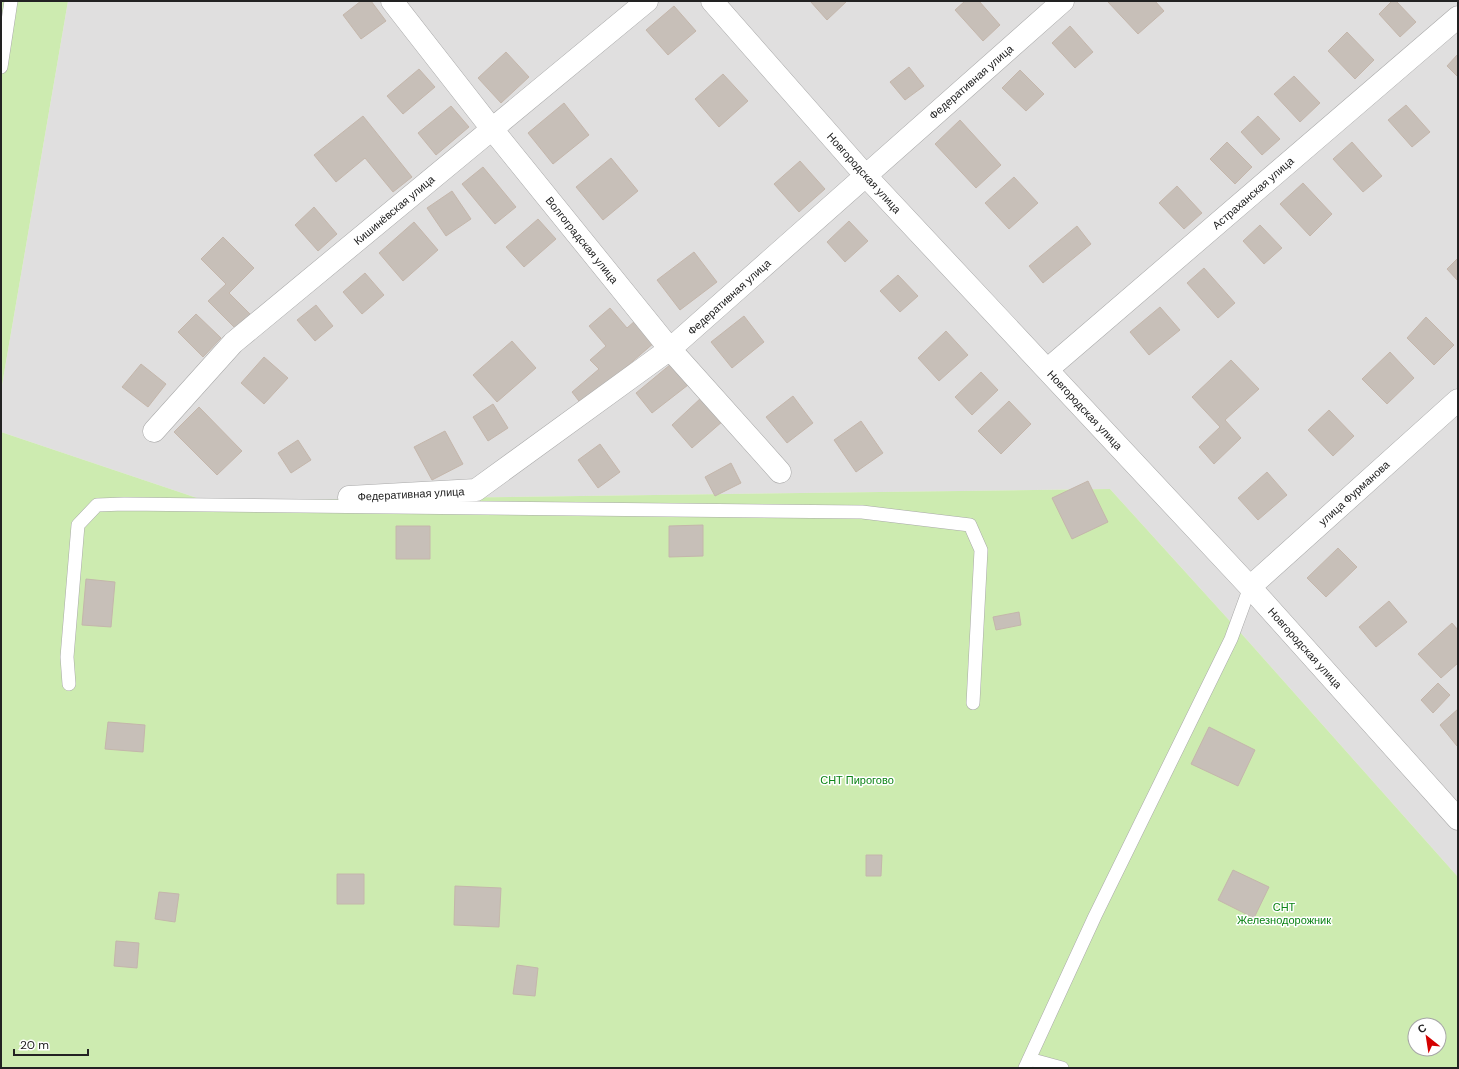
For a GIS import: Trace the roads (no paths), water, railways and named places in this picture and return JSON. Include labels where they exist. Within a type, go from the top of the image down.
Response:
[{"type":"street","name":"Волгоградская улица","points":[[392,1],[492,129],[670,349],[780,472]]},
{"type":"street","name":"Кишинёвская улица","points":[[154,431],[233,343],[646,1]]},
{"type":"street","name":"Новгородская улица","points":[[712,1],[865,175],[1250,586],[1458,819]]},
{"type":"street","name":"Федеративная улица","points":[[349,497],[476,490],[670,349],[1063,1]]},
{"type":"street","name":"Астраханская улица","points":[[1048,369],[1458,17]]},
{"type":"street","name":"улица Фурманова","points":[[1250,586],[1458,400]]},
{"type":"lane","points":[[1,67],[11,1]]},
{"type":"lane","points":[[69,684],[67,657],[78,525],[97,505],[124,504],[862,512],[970,525],[981,550],[973,702]]},
{"type":"lane","points":[[1062,1068],[1027,1064],[1095,916],[1231,640],[1250,586]]},
{"type":"park label","name":"СНТ Пирогово","points":[[857,780]]},
{"type":"park label","name":"СНТ Железнодорожник","points":[[1284,913]]}]
